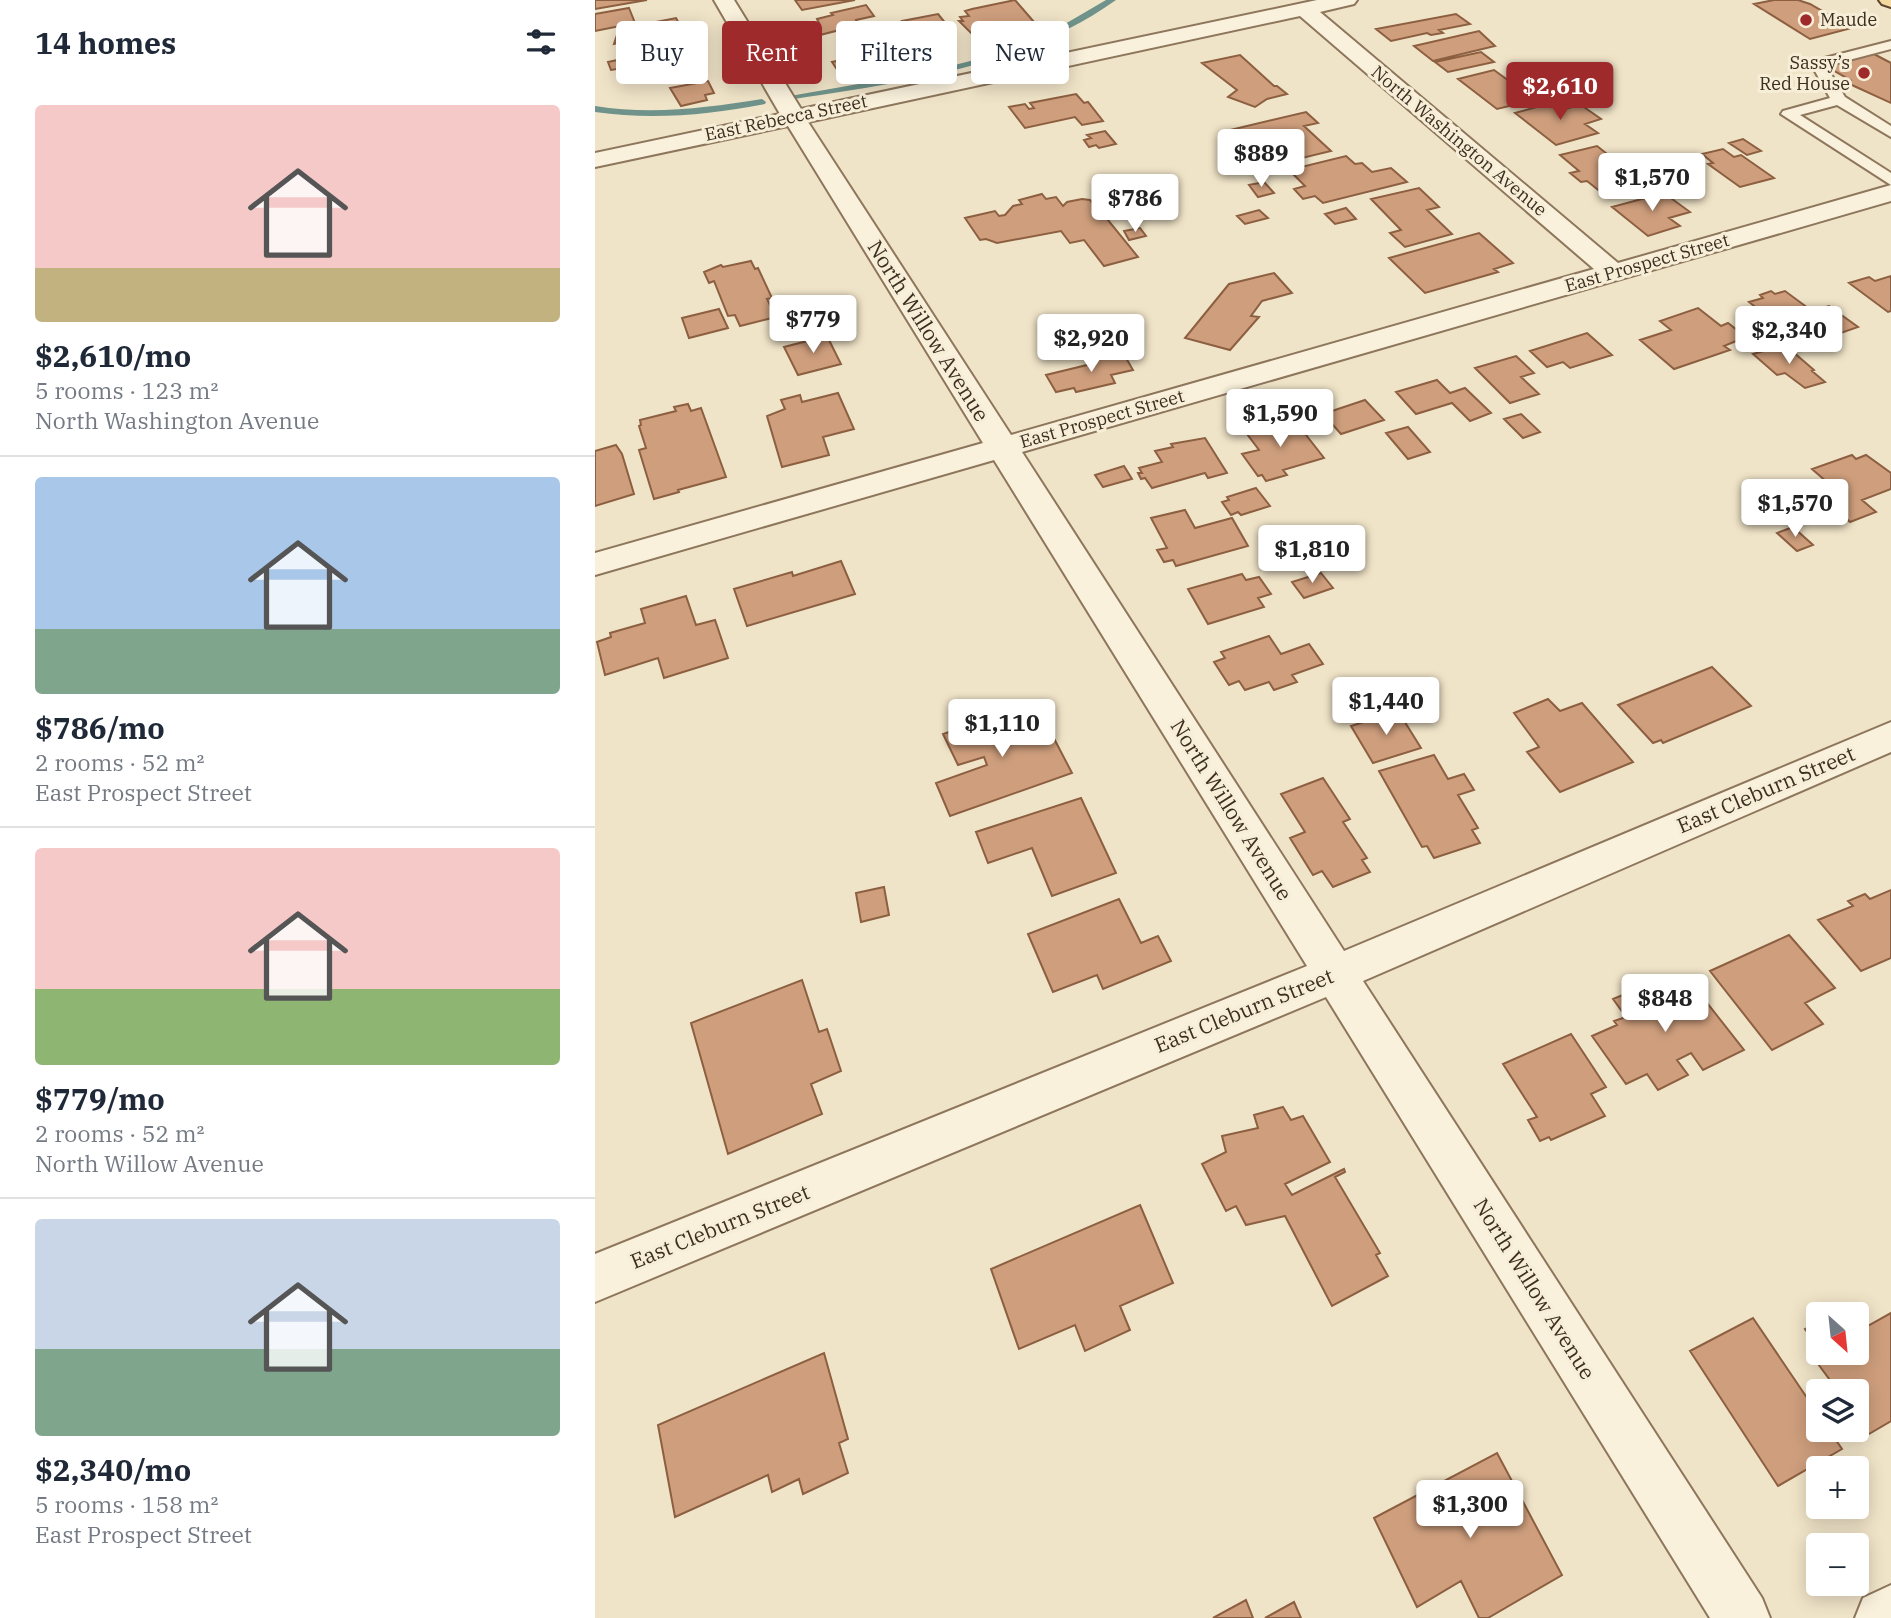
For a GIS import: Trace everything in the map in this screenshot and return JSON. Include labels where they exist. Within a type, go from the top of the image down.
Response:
[{"type":"street","name":"North Willow Avenue","points":[[724,0],[793,116],[1742,1618]]},
{"type":"street","name":"East Rebecca Street","points":[[595,160],[1346,0]]},
{"type":"street","name":"North Washington Avenue","points":[[1304,9],[1614,273]]},
{"type":"street","name":"East Prospect Street","points":[[595,564],[1891,193]]},
{"type":"street","name":"East Cleburn Street","points":[[595,1279],[1335,974],[1891,736]]},
{"type":"street","points":[[1883,1618],[1891,1613]]},
{"type":"lane","points":[[1891,45],[1818,64],[1839,100],[1891,132]]},
{"type":"lane","points":[[1839,100],[1788,114],[1891,180]]},
{"type":"building","points":[[595,0],[647,0],[595,9]]},
{"type":"building","points":[[795,0],[855,0],[802,10]]},
{"type":"building","points":[[1015,0],[1033,21],[971,21],[971,33],[959,21],[963,21],[960,17],[969,16],[965,11]]},
{"type":"building","name":"Maude","points":[[1774,0],[1798,0],[1810,4],[1848,29],[1810,39],[1754,4]]},
{"type":"building","points":[[866,5],[874,16],[857,21],[836,21],[836,31],[822,34],[822,21],[817,19],[833,15],[831,13]]},
{"type":"building","points":[[629,8],[634,21],[616,21],[616,27],[595,31],[595,14]]},
{"type":"building","points":[[938,14],[944,21],[902,21]]},
{"type":"building","points":[[1456,14],[1470,24],[1439,30],[1443,33],[1427,33],[1391,41],[1376,29]]},
{"type":"building","points":[[1479,31],[1495,46],[1433,61],[1414,46]]},
{"type":"building","points":[[1481,52],[1494,62],[1448,72],[1435,62]]},
{"type":"building","name":"Sassy’s Red House","points":[[1872,53],[1891,63],[1891,103],[1854,86],[1846,81],[1850,80],[1824,65]]},
{"type":"building","points":[[1240,55],[1274,86],[1287,94],[1267,99],[1255,107],[1228,97],[1237,90],[1202,63]]},
{"type":"building","points":[[616,60],[616,69],[611,70],[608,62]]},
{"type":"building","points":[[1494,70],[1516,86],[1524,84],[1539,94],[1529,97],[1534,100],[1497,109],[1458,79]]},
{"type":"building","points":[[1599,71],[1611,79],[1598,82],[1586,74]]},
{"type":"building","points":[[708,81],[714,93],[705,95],[707,100],[681,106],[670,88],[708,84]]},
{"type":"building","points":[[1076,94],[1084,103],[1088,102],[1103,121],[1082,125],[1075,117],[1025,128],[1009,107],[1025,104],[1029,109],[1034,108],[1030,103]]},
{"type":"building","points":[[1555,102],[1564,109],[1581,105],[1601,119],[1585,124],[1598,133],[1556,145],[1515,113]]},
{"type":"building","points":[[1306,112],[1318,123],[1304,126],[1331,151],[1298,159],[1274,136],[1243,143],[1230,130]]},
{"type":"building","points":[[1105,131],[1116,144],[1089,147],[1084,140],[1091,138],[1087,135]]},
{"type":"building","points":[[1743,139],[1761,151],[1747,155],[1729,143]]},
{"type":"building","points":[[1597,146],[1616,161],[1627,158],[1638,167],[1627,170],[1641,181],[1638,182],[1645,188],[1616,195],[1611,191],[1602,193],[1587,181],[1581,182],[1570,173],[1579,171],[1560,155]]},
{"type":"building","points":[[1723,149],[1734,157],[1741,155],[1774,178],[1740,187],[1708,164],[1713,163],[1702,154]]},
{"type":"building","points":[[1346,156],[1355,164],[1362,163],[1372,172],[1391,168],[1407,182],[1323,203],[1315,196],[1303,199],[1294,189],[1305,186],[1289,170]]},
{"type":"building","points":[[1671,169],[1680,176],[1657,181],[1649,174]]},
{"type":"building","points":[[1264,182],[1274,193],[1258,197],[1249,185]]},
{"type":"building","points":[[1419,188],[1439,207],[1427,210],[1452,234],[1405,247],[1390,233],[1401,230],[1371,199]]},
{"type":"building","points":[[1664,193],[1690,212],[1669,218],[1680,226],[1648,236],[1612,207]]},
{"type":"building","points":[[1042,194],[1046,199],[1056,197],[1063,206],[1067,202],[1082,199],[1090,200],[1095,206],[1102,205],[1109,213],[1103,214],[1138,257],[1104,266],[1084,240],[1070,243],[1061,231],[997,243],[980,240],[965,218],[995,211],[999,216],[1005,215],[1013,206],[1022,204],[1019,200]]},
{"type":"building","points":[[1346,208],[1356,219],[1335,224],[1325,214]]},
{"type":"building","points":[[1259,210],[1268,218],[1245,224],[1237,216]]},
{"type":"building","points":[[1140,228],[1146,236],[1129,240],[1124,231]]},
{"type":"building","points":[[1479,233],[1513,263],[1494,269],[1498,272],[1425,293],[1389,258]]},
{"type":"building","points":[[751,261],[755,269],[758,268],[772,298],[767,299],[776,317],[740,326],[735,315],[728,316],[714,281],[709,283],[704,272],[721,265],[723,267]]},
{"type":"building","points":[[1274,273],[1292,293],[1262,301],[1251,316],[1259,317],[1230,350],[1185,338],[1229,284]]},
{"type":"building","points":[[1891,276],[1891,311],[1888,312],[1849,283],[1869,277],[1875,281]]},
{"type":"building","points":[[1771,291],[1775,294],[1785,291],[1812,311],[1829,306],[1858,327],[1841,333],[1823,319],[1805,325],[1796,319],[1778,325],[1749,302],[1763,298],[1760,295]]},
{"type":"building","points":[[1698,308],[1721,326],[1728,323],[1746,337],[1724,346],[1730,350],[1674,369],[1640,340],[1671,330],[1660,321]]},
{"type":"building","points":[[719,309],[728,328],[689,338],[682,318]]},
{"type":"building","points":[[1587,333],[1612,355],[1570,368],[1563,362],[1547,367],[1530,351]]},
{"type":"building","points":[[827,336],[841,364],[798,375],[784,347]]},
{"type":"building","points":[[1785,345],[1825,382],[1805,388],[1785,373],[1777,375],[1753,354]]},
{"type":"building","points":[[1122,351],[1133,370],[1111,375],[1115,383],[1076,392],[1074,388],[1056,392],[1046,375],[1091,364],[1089,359]]},
{"type":"building","points":[[1516,356],[1534,373],[1521,377],[1539,394],[1510,403],[1475,368]]},
{"type":"building","points":[[1437,380],[1450,393],[1465,388],[1491,413],[1470,421],[1452,403],[1416,414],[1396,392]]},
{"type":"building","points":[[838,393],[854,429],[823,437],[829,455],[782,467],[767,416],[785,409],[781,400],[800,395],[802,402]]},
{"type":"building","points":[[1365,400],[1384,420],[1341,434],[1333,425],[1327,427],[1317,416]]},
{"type":"building","points":[[688,404],[691,411],[701,408],[726,477],[654,499],[639,450],[646,448],[639,426],[640,420],[676,411],[674,407]]},
{"type":"building","points":[[1521,414],[1540,432],[1523,438],[1504,419]]},
{"type":"building","points":[[1292,417],[1324,458],[1283,470],[1287,475],[1266,481],[1262,475],[1258,476],[1242,454],[1259,450],[1244,430]]},
{"type":"building","points":[[1408,427],[1430,452],[1408,459],[1386,433]]},
{"type":"building","points":[[1205,438],[1227,473],[1208,478],[1205,473],[1152,488],[1145,478],[1141,479],[1139,468],[1162,462],[1155,451],[1173,447],[1171,444]]},
{"type":"building","points":[[616,445],[622,454],[634,494],[595,506],[595,451]]},
{"type":"building","points":[[1852,455],[1856,459],[1866,455],[1891,473],[1891,489],[1862,500],[1876,512],[1850,522],[1840,513],[1833,516],[1812,498],[1821,494],[1812,487],[1827,482],[1812,469]]},
{"type":"building","points":[[1124,466],[1132,479],[1103,487],[1095,475]]},
{"type":"building","points":[[1256,488],[1270,506],[1241,515],[1238,512],[1231,515],[1222,502],[1229,500],[1227,497]]},
{"type":"building","points":[[1185,510],[1195,528],[1232,518],[1248,546],[1176,566],[1173,560],[1164,562],[1157,550],[1167,548],[1151,518]]},
{"type":"building","points":[[1793,527],[1813,545],[1797,551],[1777,533]]},
{"type":"building","points":[[841,561],[855,594],[747,626],[734,589],[792,572],[793,576]]},
{"type":"building","points":[[1321,573],[1333,588],[1304,598],[1292,582]]},
{"type":"building","points":[[1242,574],[1246,580],[1259,577],[1271,594],[1258,598],[1264,607],[1208,624],[1188,589]]},
{"type":"building","points":[[686,596],[696,625],[715,620],[728,658],[664,678],[658,658],[605,675],[597,642],[611,637],[610,633],[645,623],[641,609]]},
{"type":"building","points":[[1269,636],[1281,654],[1309,644],[1323,664],[1292,675],[1297,682],[1274,690],[1269,682],[1245,690],[1239,681],[1229,685],[1214,662],[1225,658],[1221,652]]},
{"type":"building","points":[[1712,667],[1751,706],[1663,743],[1661,740],[1653,743],[1618,705]]},
{"type":"building","points":[[1548,699],[1560,711],[1582,703],[1633,762],[1560,792],[1527,752],[1539,747],[1514,713]]},
{"type":"building","points":[[1035,702],[1072,773],[950,816],[936,783],[987,765],[984,757],[958,765],[943,734]]},
{"type":"building","points":[[1398,711],[1421,748],[1373,763],[1351,726]]},
{"type":"building","points":[[1434,755],[1448,779],[1464,774],[1474,790],[1458,795],[1478,828],[1472,830],[1480,843],[1434,858],[1427,846],[1422,847],[1379,771]]},
{"type":"building","points":[[1323,778],[1350,819],[1343,822],[1367,858],[1362,860],[1370,872],[1333,887],[1322,871],[1313,875],[1290,838],[1305,832],[1281,794]]},
{"type":"building","points":[[1081,798],[1116,873],[1052,896],[1032,848],[988,863],[976,832]]},
{"type":"building","points":[[884,887],[889,915],[861,922],[856,893]]},
{"type":"building","points":[[1891,890],[1891,958],[1861,971],[1818,920],[1853,906],[1848,901],[1865,894],[1870,899]]},
{"type":"building","points":[[1119,899],[1141,943],[1158,936],[1171,961],[1103,989],[1097,975],[1053,992],[1028,934]]},
{"type":"building","points":[[1789,935],[1835,988],[1805,1003],[1823,1024],[1772,1050],[1710,971]]},
{"type":"building","points":[[1686,976],[1744,1050],[1703,1070],[1691,1053],[1677,1060],[1688,1075],[1658,1090],[1647,1074],[1626,1084],[1592,1036],[1617,1025],[1614,1021],[1626,1017],[1613,999],[1645,986],[1649,992]]},
{"type":"building","points":[[802,980],[819,1032],[827,1029],[841,1071],[811,1084],[822,1114],[728,1154],[691,1023]]},
{"type":"building","points":[[1571,1034],[1606,1087],[1591,1094],[1605,1116],[1551,1140],[1549,1137],[1540,1141],[1528,1120],[1537,1117],[1503,1064]]},
{"type":"building","points":[[1283,1107],[1291,1120],[1303,1116],[1330,1162],[1285,1184],[1292,1195],[1344,1169],[1345,1172],[1335,1177],[1380,1253],[1376,1255],[1388,1276],[1332,1306],[1285,1216],[1246,1225],[1236,1206],[1226,1211],[1202,1164],[1226,1152],[1222,1136],[1258,1128],[1254,1115]]},
{"type":"building","points":[[1140,1205],[1173,1283],[1120,1306],[1130,1330],[1085,1351],[1075,1325],[1019,1349],[991,1269]]},
{"type":"building","points":[[1891,1313],[1891,1421],[1869,1434],[1869,1379],[1829,1379],[1819,1365],[1869,1365],[1869,1325]]},
{"type":"building","points":[[1753,1318],[1806,1396],[1806,1442],[1837,1442],[1842,1449],[1830,1456],[1806,1456],[1806,1470],[1778,1486],[1690,1351]]},
{"type":"building","points":[[824,1353],[848,1439],[839,1443],[848,1473],[803,1494],[799,1479],[772,1492],[768,1475],[675,1517],[658,1425]]},
{"type":"building","points":[[1497,1453],[1562,1575],[1488,1618],[1479,1618],[1461,1581],[1417,1607],[1374,1518]]},
{"type":"building","points":[[1246,1600],[1253,1618],[1213,1618]]},
{"type":"building","points":[[1294,1602],[1301,1618],[1265,1618]]},
{"type":"waterway","points":[[794,96],[960,67],[1056,33],[1112,0]]},
{"type":"waterway","points":[[595,109],[658,114],[762,102]]},
{"type":"place","name":"Maude","points":[[1806,20]]},
{"type":"place","name":"Sassy’s Red House","points":[[1864,73]]}]
